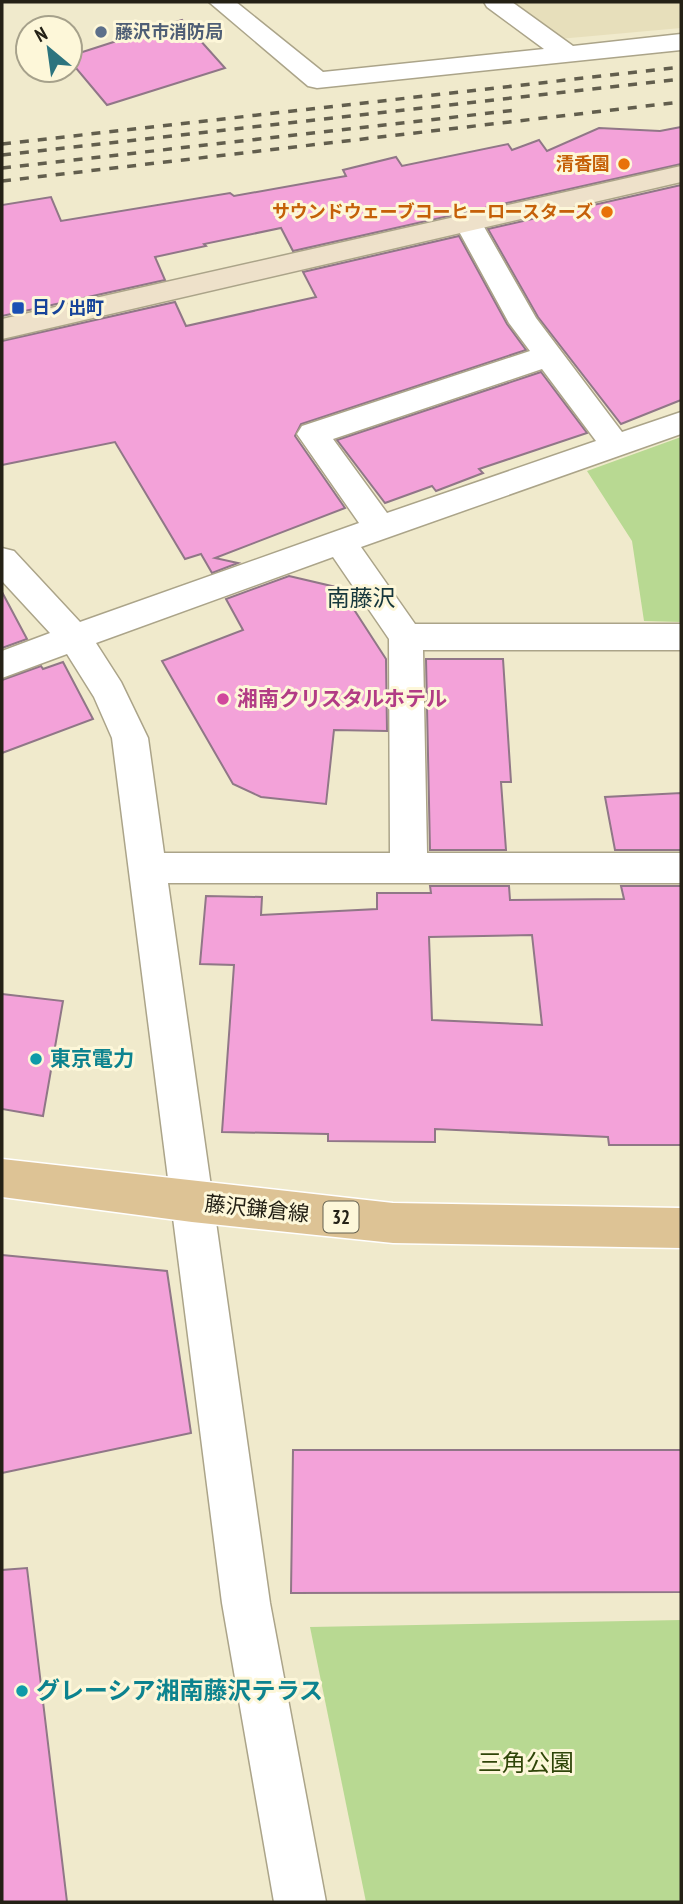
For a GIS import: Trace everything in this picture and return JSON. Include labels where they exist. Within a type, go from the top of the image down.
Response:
[{"type":"main road","name":"藤沢鎌倉線","points":[[2,1178],[192,1202],[393,1223],[681,1228]]},
{"type":"street","points":[[221,2],[317,80],[681,42]]},
{"type":"street","points":[[496,2],[570,55]]},
{"type":"street","points":[[2,329],[681,174]]},
{"type":"street","points":[[469,224],[524,323],[616,446]]},
{"type":"street","points":[[381,528],[313,434],[548,356]]},
{"type":"street","points":[[2,664],[76,639],[162,604],[681,422]]},
{"type":"street","points":[[341,543],[406,637],[409,867]]},
{"type":"street","points":[[2,561],[76,639],[109,692],[130,738],[247,1603],[300,1902]]},
{"type":"street","points":[[406,637],[681,638]]},
{"type":"street","points":[[149,867],[681,868]]},
{"type":"shaded area","points":[[507,2],[681,2],[681,28],[559,39]]},
{"type":"green space","points":[[681,437],[681,622],[644,621],[632,541],[587,471]]},
{"type":"green space","name":"三角公園","points":[[681,1620],[681,1902],[366,1902],[310,1627]]},
{"type":"building","points":[[182,20],[225,68],[107,105],[84,78],[84,52]]},
{"type":"building","points":[[681,127],[681,164],[293,251],[281,228],[204,244],[206,246],[155,257],[165,280],[2,316],[2,205],[51,197],[61,221],[230,193],[234,196],[346,176],[343,170],[396,157],[402,166],[508,144],[512,150],[539,140],[547,151],[599,128],[660,131]]},
{"type":"building","points":[[681,185],[681,400],[621,424],[538,317],[488,229]]},
{"type":"building","points":[[459,236],[507,324],[526,350],[301,424],[295,436],[345,508],[215,558],[238,563],[212,573],[201,554],[185,559],[115,442],[2,465],[2,341],[175,302],[186,326],[316,297],[303,272]]},
{"type":"building","points":[[541,372],[587,433],[479,469],[483,473],[436,491],[432,486],[385,503],[337,440]]},
{"type":"building","points":[[289,576],[340,588],[386,659],[387,731],[334,730],[326,804],[261,797],[233,784],[162,661],[243,630],[226,599]]},
{"type":"building","points":[[2,592],[27,639],[2,648]]},
{"type":"building","points":[[426,659],[503,659],[511,782],[501,782],[506,850],[430,850]]},
{"type":"building","points":[[63,662],[93,719],[2,753],[2,680],[41,666],[43,669]]},
{"type":"building","points":[[681,793],[681,850],[615,850],[605,797]]},
{"type":"building","points":[[430,886],[509,886],[510,900],[624,899],[621,886],[681,886],[681,1145],[609,1145],[608,1137],[435,1129],[435,1142],[328,1141],[328,1134],[222,1132],[234,965],[200,964],[206,896],[262,897],[261,915],[377,909],[377,893],[431,893]],"holes":[[[532,935],[542,1025],[432,1020],[429,937]]]},
{"type":"building","name":"東京電力","points":[[2,994],[63,1001],[43,1116],[2,1109]]},
{"type":"building","points":[[2,1255],[167,1271],[191,1433],[2,1473]]},
{"type":"building","points":[[293,1450],[681,1450],[681,1592],[291,1593]]},
{"type":"building","name":"グレーシア湘南藤沢テラス","points":[[27,1568],[67,1902],[2,1902],[2,1570]]},
{"type":"railway","points":[[2,144],[681,67]]},
{"type":"railway","points":[[2,155],[681,79]]},
{"type":"railway","points":[[2,181],[681,102]]},
{"type":"railway","points":[[2,168],[517,110]]},
{"type":"place","name":"藤沢市消防局","points":[[101,32]]},
{"type":"place","name":"清香園","points":[[624,164]]},
{"type":"place","name":"サウンドウェーブコーヒーロースターズ","points":[[607,212]]},
{"type":"place","name":"日ノ出町","points":[[18,308]]},
{"type":"place","name":"湘南クリスタルホテル","points":[[223,699]]},
{"type":"place","name":"東京電力","points":[[36,1059]]},
{"type":"place","name":"グレーシア湘南藤沢テラス","points":[[22,1691]]},
{"type":"district","name":"南藤沢","points":[[361,598]]}]
